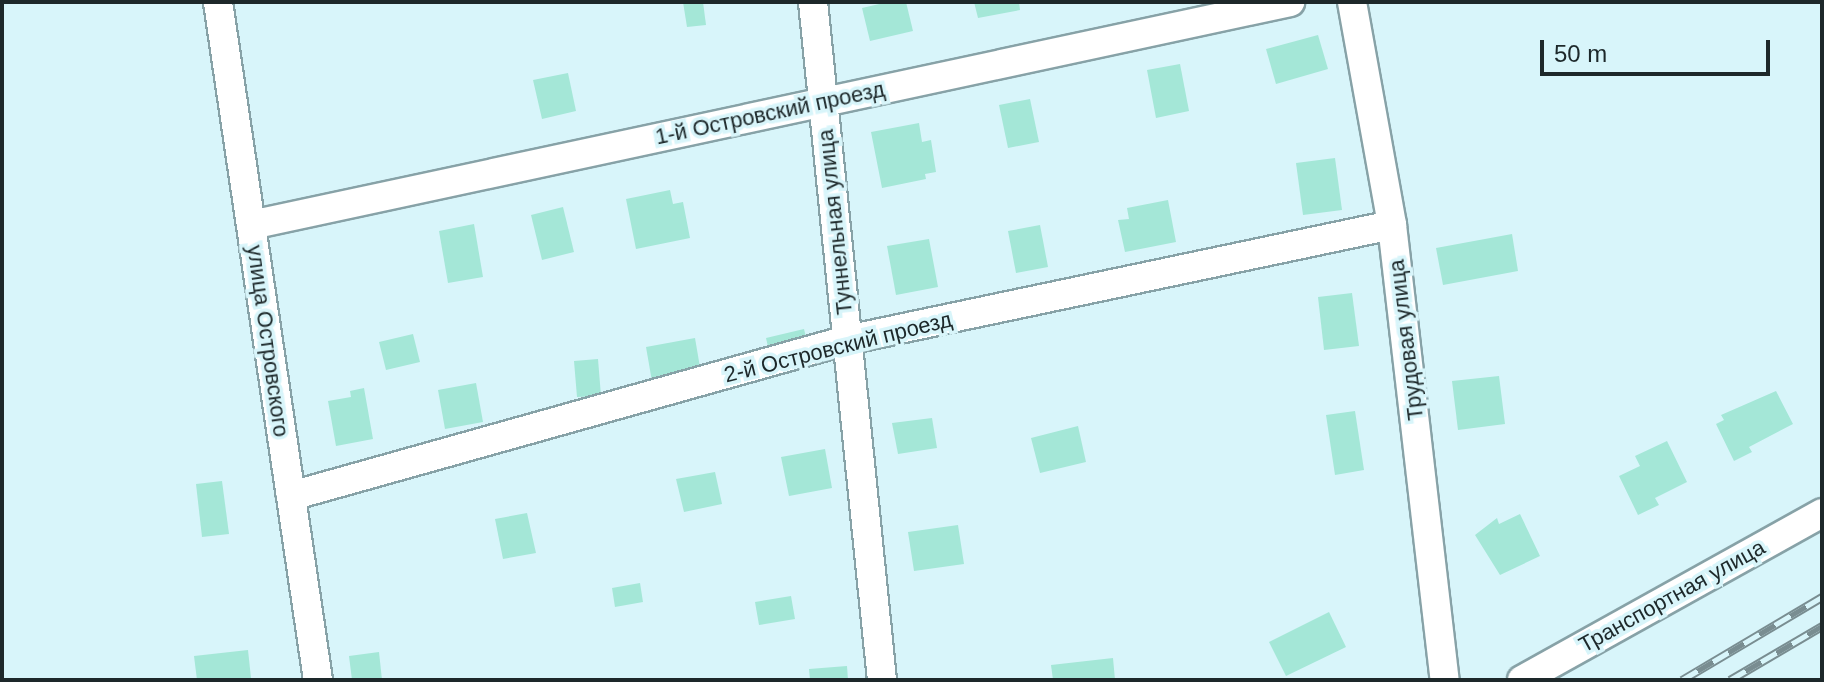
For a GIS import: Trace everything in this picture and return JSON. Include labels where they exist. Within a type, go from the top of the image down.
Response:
[{"type":"street","name":"улица Островского","points":[[218,2],[318,680]]},
{"type":"street","name":"Туннельная улица","points":[[813,2],[882,680]]},
{"type":"street","name":"1-й Островский проезд","points":[[251,225],[1290,2]]},
{"type":"street","name":"Трудовая улица","points":[[1352,2],[1392,225],[1445,680]]},
{"type":"street","name":"2-й Островский проезд","points":[[291,496],[847,340],[1392,225]]},
{"type":"street","name":"Транспортная улица","points":[[1522,680],[1822,513]]},
{"type":"building","points":[[683,2],[703,2],[706,25],[687,27]]},
{"type":"building","points":[[888,2],[906,2],[913,31],[870,41],[862,8]]},
{"type":"building","points":[[974,2],[1019,2],[1020,10],[978,18]]},
{"type":"building","points":[[1318,35],[1328,69],[1276,84],[1266,49]]},
{"type":"building","points":[[1180,64],[1189,111],[1156,118],[1147,70]]},
{"type":"building","points":[[568,73],[576,111],[542,119],[533,80]]},
{"type":"building","points":[[1030,99],[1039,142],[1008,148],[999,105]]},
{"type":"building","points":[[919,123],[922,142],[931,140],[936,172],[925,174],[926,179],[882,188],[871,132]]},
{"type":"building","points":[[1335,158],[1342,210],[1303,215],[1296,163]]},
{"type":"building","points":[[670,190],[673,204],[683,202],[690,238],[636,249],[626,199]]},
{"type":"building","points":[[1168,200],[1176,242],[1125,252],[1118,220],[1129,219],[1127,208]]},
{"type":"building","points":[[563,207],[574,252],[542,260],[531,215]]},
{"type":"building","points":[[474,224],[483,277],[448,283],[439,231]]},
{"type":"building","points":[[1040,225],[1048,267],[1016,273],[1008,231]]},
{"type":"building","points":[[1512,234],[1518,271],[1443,285],[1436,248]]},
{"type":"building","points":[[929,239],[938,287],[896,295],[887,246]]},
{"type":"building","points":[[1352,293],[1359,346],[1324,350],[1318,297]]},
{"type":"building","points":[[804,329],[813,364],[774,373],[766,338]]},
{"type":"building","points":[[413,334],[420,362],[386,370],[379,342]]},
{"type":"building","points":[[695,338],[703,385],[654,393],[646,347]]},
{"type":"building","points":[[598,359],[601,396],[577,397],[574,361]]},
{"type":"building","points":[[1499,376],[1505,424],[1458,430],[1452,381]]},
{"type":"building","points":[[476,383],[483,422],[445,429],[438,390]]},
{"type":"building","points":[[364,388],[373,439],[336,446],[328,401],[351,397],[350,391]]},
{"type":"building","points":[[1776,391],[1793,424],[1749,447],[1752,452],[1734,461],[1716,424],[1724,420],[1721,415]]},
{"type":"building","points":[[1355,411],[1364,470],[1335,475],[1326,415]]},
{"type":"building","points":[[932,418],[937,448],[898,454],[892,423]]},
{"type":"building","points":[[1078,426],[1086,462],[1040,473],[1031,438]]},
{"type":"building","points":[[1667,441],[1687,482],[1655,498],[1659,505],[1638,515],[1619,476],[1640,466],[1635,456]]},
{"type":"building","points":[[825,449],[832,488],[789,496],[781,457]]},
{"type":"building","points":[[715,472],[722,504],[684,512],[676,479]]},
{"type":"building","points":[[222,481],[229,534],[202,537],[196,484]]},
{"type":"building","points":[[527,513],[536,553],[503,559],[495,519]]},
{"type":"building","points":[[1520,514],[1540,556],[1500,575],[1475,535],[1497,518],[1499,524]]},
{"type":"building","points":[[958,525],[964,564],[914,571],[908,532]]},
{"type":"building","points":[[640,583],[643,602],[615,607],[612,588]]},
{"type":"building","points":[[791,596],[795,619],[759,625],[755,602]]},
{"type":"building","points":[[1329,612],[1346,647],[1286,676],[1269,642]]},
{"type":"building","points":[[248,650],[251,678],[197,680],[194,656]]},
{"type":"building","points":[[379,652],[382,680],[352,680],[349,656]]},
{"type":"building","points":[[1113,658],[1115,680],[1053,680],[1051,665]]},
{"type":"building","points":[[847,666],[848,680],[810,680],[809,669]]},
{"type":"railway","points":[[1682,680],[1822,597]]},
{"type":"railway","points":[[1730,680],[1822,626]]}]
